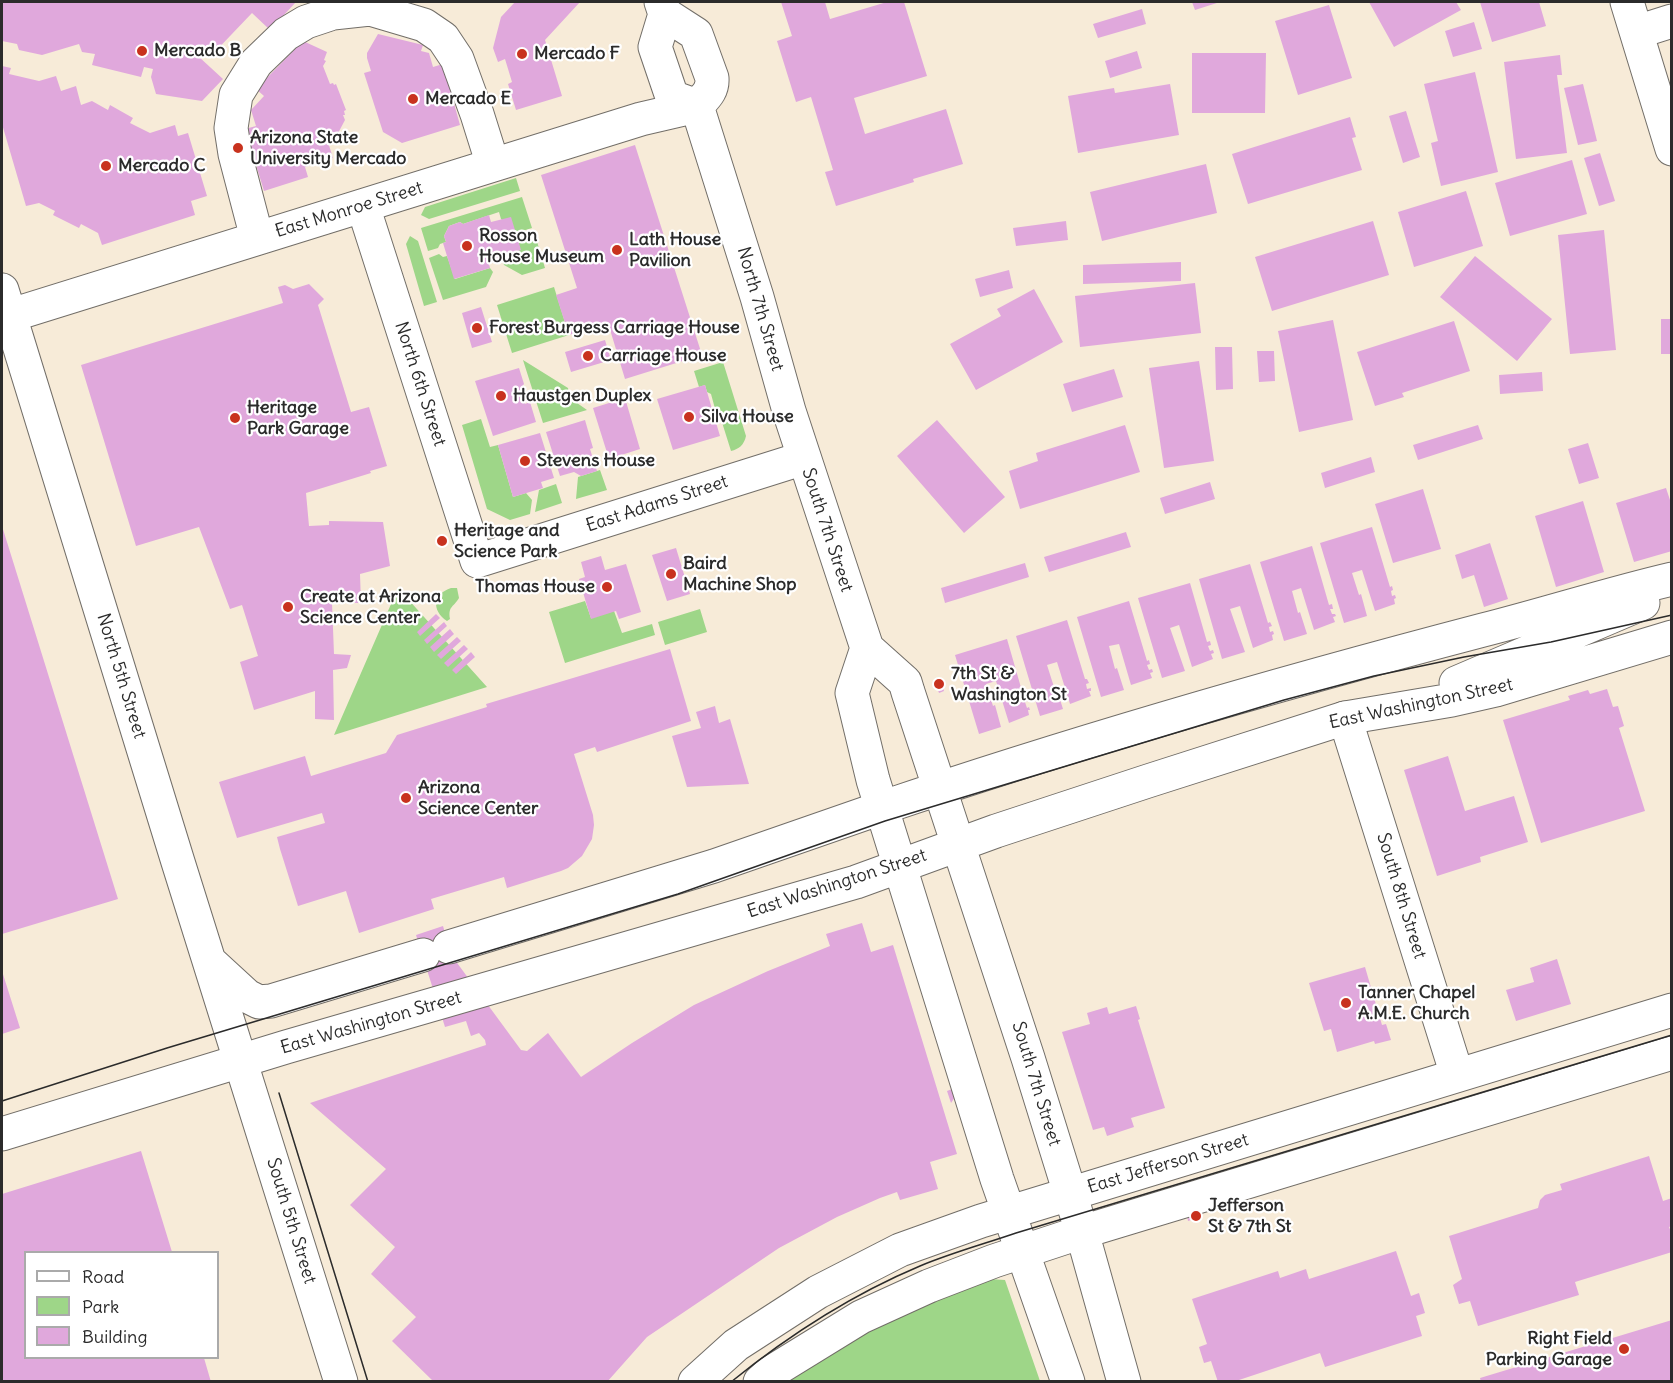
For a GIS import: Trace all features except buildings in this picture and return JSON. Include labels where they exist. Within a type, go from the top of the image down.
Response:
[{"type":"main road","points":[[257,238],[235,154],[231,128],[236,95],[256,63],[286,34],[331,7],[370,9],[424,25],[442,38],[457,59],[493,165]]},
{"type":"main road","points":[[663,8],[696,34],[712,78],[710,90],[697,106],[672,97],[655,47],[663,8]]},
{"type":"main road","points":[[1671,21],[1632,17],[1671,149]]},
{"type":"main road","name":"East Monroe Street","points":[[4,308],[257,238],[641,119],[697,106]]},
{"type":"main road","name":"North 7th Street","points":[[697,106],[757,297],[789,411]]},
{"type":"main road","name":"North 6th Street","points":[[363,206],[477,561]]},
{"type":"main road","name":"North 5th Street","points":[[4,308],[241,1061]]},
{"type":"main road","name":"South 7th Street","points":[[789,411],[867,648]]},
{"type":"main road","name":"East Adams Street","points":[[477,561],[804,458]]},
{"type":"main road","points":[[210,962],[248,996],[259,1002],[271,1000],[714,866],[981,774],[1227,700],[1671,579]]},
{"type":"main road","points":[[1345,718],[1481,673],[1671,591]]},
{"type":"main road","name":"East Washington Street","points":[[2,1134],[286,1047],[856,882],[958,844],[1345,718],[1452,700],[1496,690],[1671,637]]},
{"type":"main road","points":[[939,789],[905,682],[867,648],[852,693],[881,808],[997,1179],[1068,1382]]},
{"type":"main road","name":"South 8th Street","points":[[1345,718],[1457,1075]]},
{"type":"main road","name":"South 7th Street","points":[[939,789],[1070,1194],[1124,1382]]},
{"type":"main road","name":"East Jefferson Street","points":[[695,1382],[736,1345],[818,1292],[900,1250],[1070,1194],[1671,1010]]},
{"type":"main road","points":[[760,1382],[770,1373],[861,1317],[929,1286],[1023,1252],[1671,1053]]},
{"type":"main road","name":"South 5th Street","points":[[241,1061],[341,1382]]},
{"type":"green space","points":[[516,178],[520,191],[429,219],[421,215],[425,207]]},
{"type":"green space","points":[[522,197],[532,228],[516,233],[501,219],[499,212],[463,224],[460,222],[449,226],[444,236],[446,242],[428,251],[421,228]]},
{"type":"green space","points":[[535,235],[545,268],[522,275],[504,265],[501,256],[520,250],[518,241]]},
{"type":"green space","points":[[410,236],[418,241],[437,302],[424,306],[406,244]]},
{"type":"green space","points":[[439,254],[443,257],[447,256],[455,279],[490,268],[493,272],[486,287],[443,300],[429,258]]},
{"type":"green space","points":[[554,287],[569,335],[512,353],[497,305]]},
{"type":"green space","points":[[523,360],[568,388],[570,398],[587,410],[543,423]]},
{"type":"green space","points":[[723,362],[746,436],[741,446],[731,451],[711,394],[707,392],[705,385],[699,387],[694,371]]},
{"type":"green space","points":[[481,419],[490,447],[498,445],[513,497],[526,493],[532,500],[530,514],[510,520],[487,509],[462,425]]},
{"type":"green space","points":[[600,470],[607,490],[576,499],[578,477]]},
{"type":"green space","points":[[556,484],[562,503],[535,512],[539,490]]},
{"type":"green space","points":[[398,588],[487,687],[334,735]]},
{"type":"green space","points":[[451,588],[457,588],[459,598],[450,609],[450,619],[447,621],[438,612],[436,603],[441,594]]},
{"type":"green space","points":[[585,601],[591,618],[614,611],[622,633],[652,624],[655,635],[565,663],[549,612]]},
{"type":"green space","points":[[700,609],[707,632],[665,645],[658,622]]},
{"type":"green space","points":[[989,1279],[1005,1280],[1040,1381],[778,1382],[863,1325]]},
{"type":"tram line","points":[[2,1101],[167,1048],[678,894],[885,821],[1284,700],[1374,676],[1551,642],[1672,615]]},
{"type":"tram line","points":[[731,1382],[775,1348],[821,1317],[894,1277],[944,1257],[1016,1233],[1672,1035]]},
{"type":"tram line","points":[[279,1093],[368,1382]]},
{"type":"place","name":"Mercado B","points":[[142,51]]},
{"type":"place","name":"Mercado F","points":[[522,54]]},
{"type":"place","name":"Mercado E","points":[[413,99]]},
{"type":"place","name":"Arizona State University Mercado","points":[[238,148]]},
{"type":"place","name":"Mercado C","points":[[106,166]]},
{"type":"place","name":"Rosson House Museum","points":[[467,246]]},
{"type":"place","name":"Lath House Pavilion","points":[[617,250]]},
{"type":"place","name":"Forest Burgess Carriage House","points":[[477,328]]},
{"type":"place","name":"Carriage House","points":[[588,356]]},
{"type":"place","name":"Haustgen Duplex","points":[[501,396]]},
{"type":"place","name":"Silva House","points":[[689,417]]},
{"type":"place","name":"Heritage Park Garage","points":[[235,418]]},
{"type":"place","name":"Stevens House","points":[[525,461]]},
{"type":"place","name":"Heritage and Science Park","points":[[442,541]]},
{"type":"place","name":"Baird Machine Shop","points":[[671,574]]},
{"type":"place","name":"Thomas House","points":[[607,587]]},
{"type":"place","name":"Create at Arizona Science Center","points":[[288,607]]},
{"type":"place","name":"7th St & Washington St","points":[[939,684]]},
{"type":"place","name":"Arizona Science Center","points":[[406,798]]},
{"type":"place","name":"Tanner Chapel A.M.E. Church","points":[[1346,1003]]},
{"type":"place","name":"Jefferson St & 7th St","points":[[1196,1216]]},
{"type":"place","name":"Right Field Parking Garage","points":[[1624,1349]]}]
